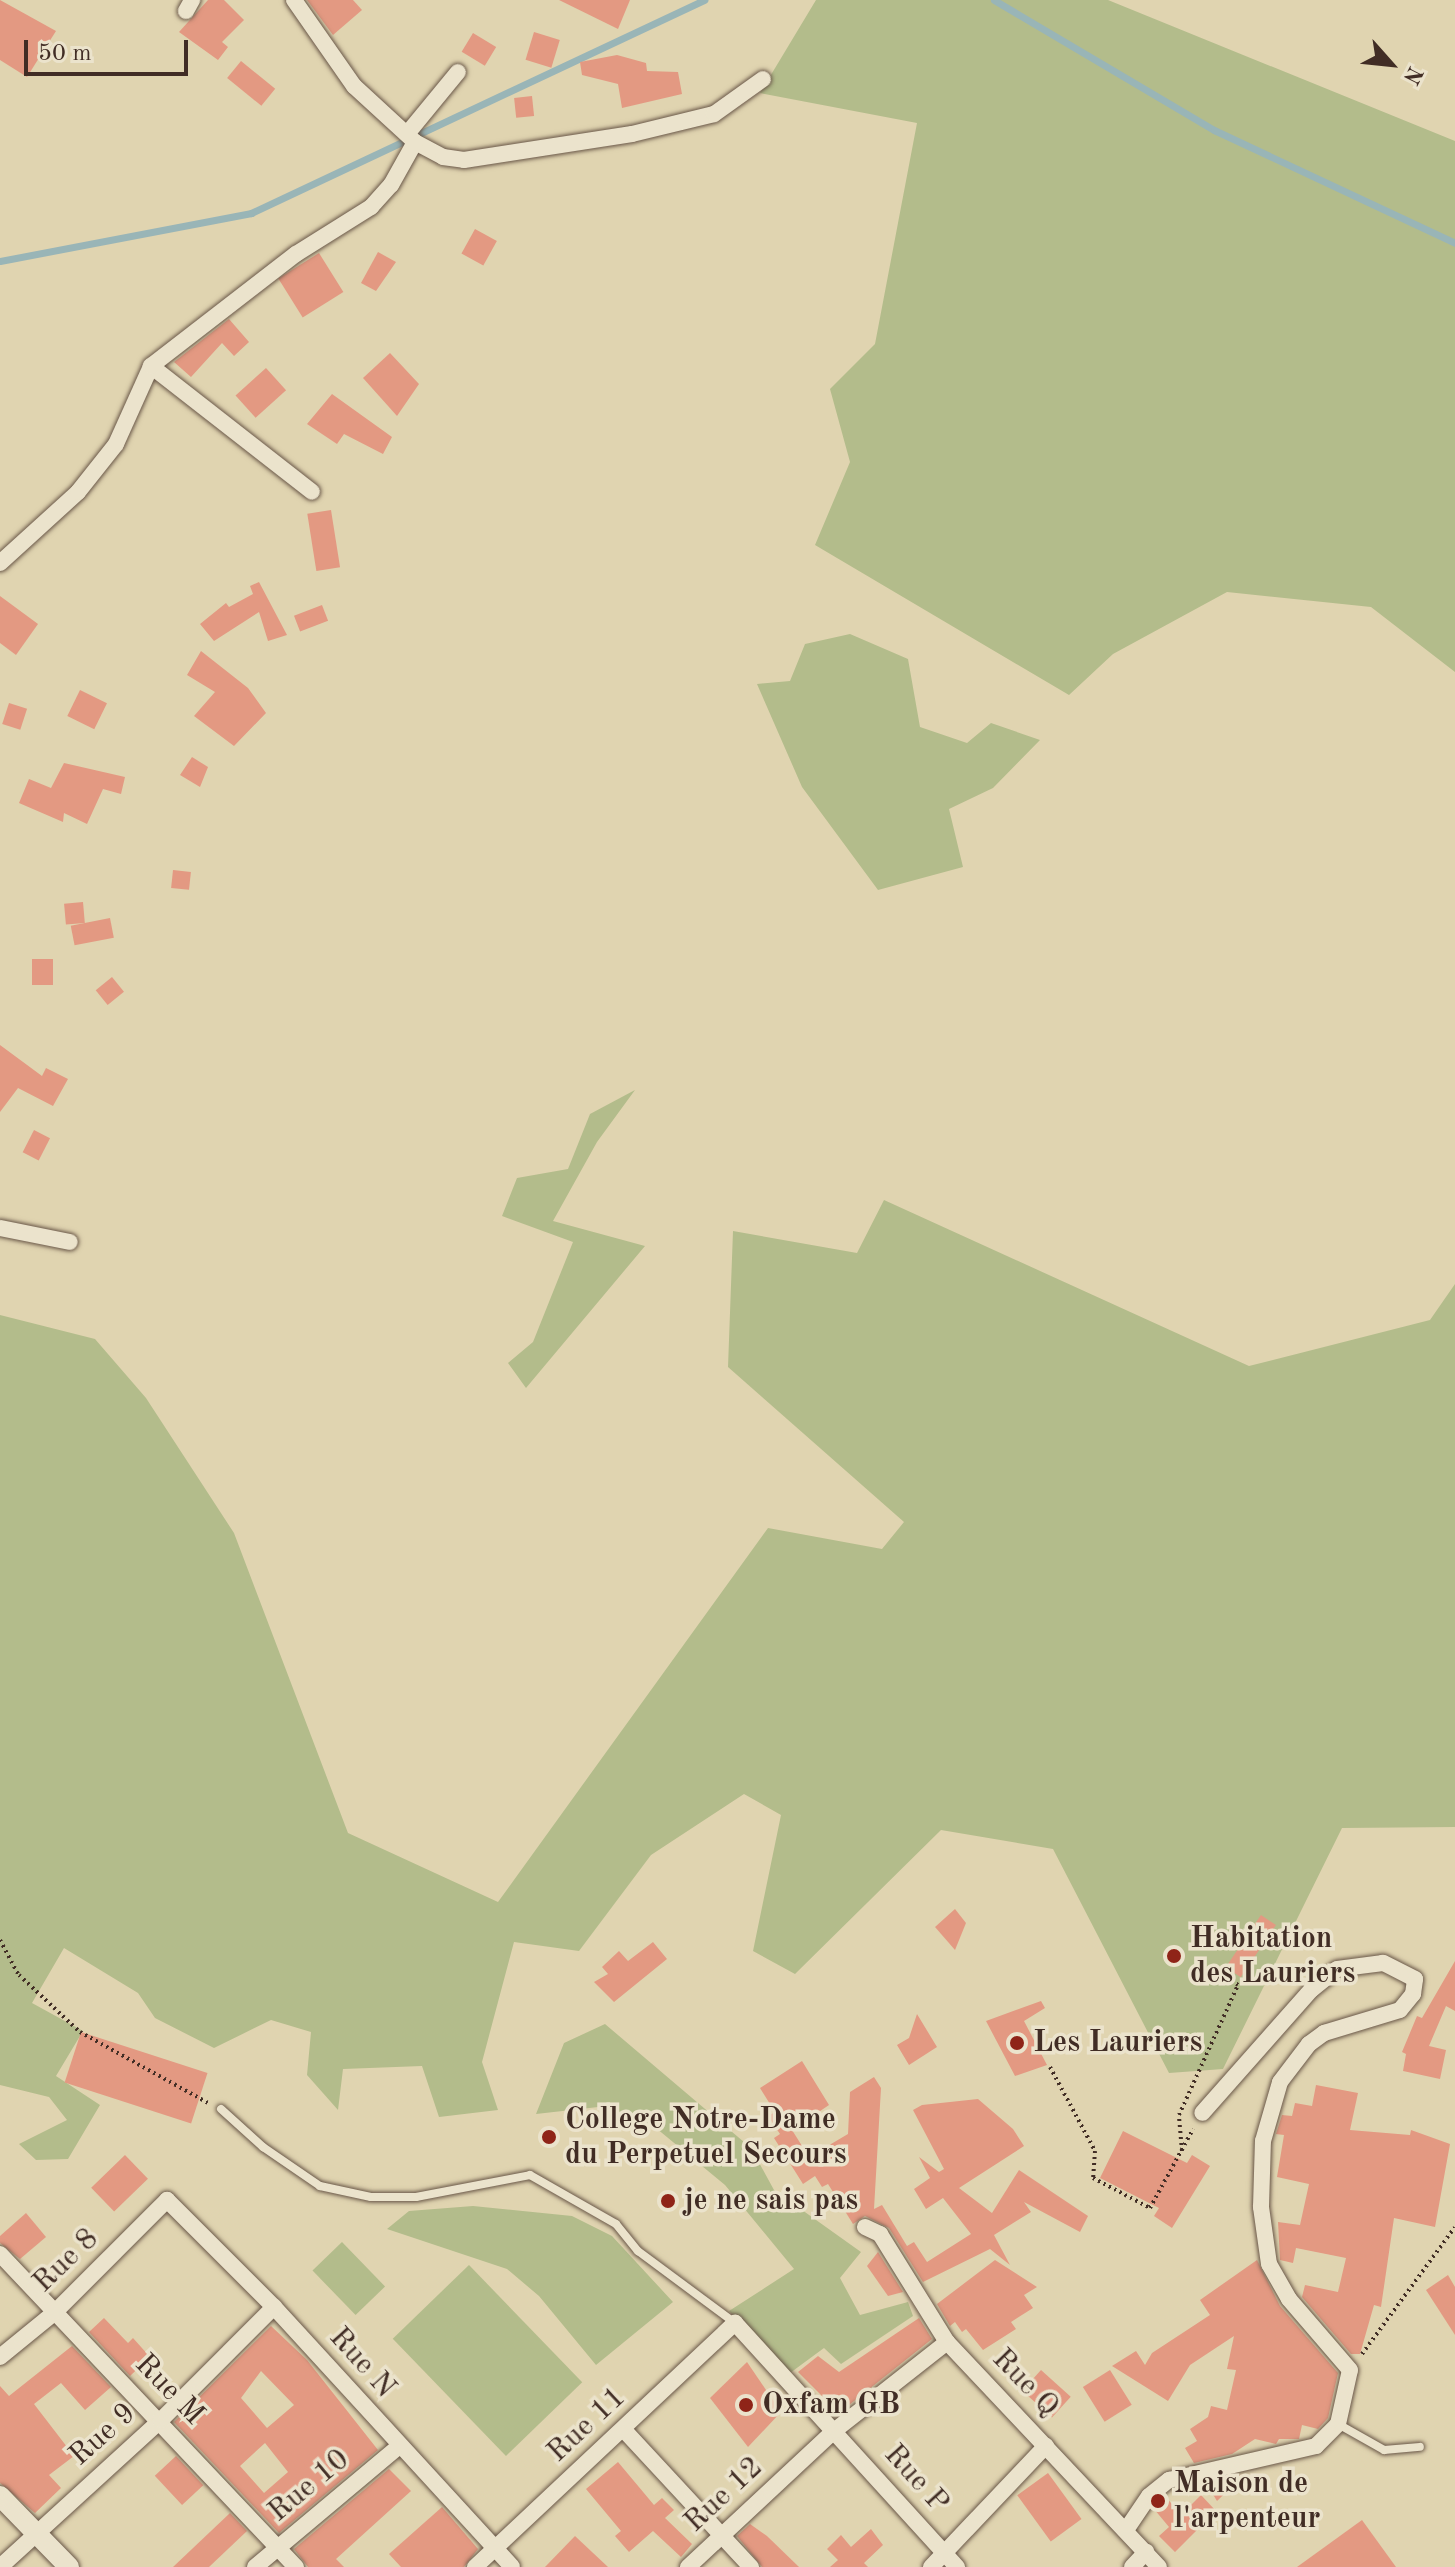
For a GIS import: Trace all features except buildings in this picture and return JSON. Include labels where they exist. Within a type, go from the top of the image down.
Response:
[{"type":"street","points":[[294,0],[354,86],[411,138],[443,157],[464,160],[632,134],[714,114],[763,79]]},
{"type":"street","points":[[0,563],[78,492],[116,444],[151,366],[296,254],[371,207],[391,185],[411,138],[458,72]]},
{"type":"street","points":[[151,366],[312,492]]},
{"type":"street","points":[[0,1228],[70,1242]]},
{"type":"street","points":[[1126,2530],[1157,2487],[1169,2480],[1316,2446],[1338,2424],[1350,2370],[1289,2299],[1269,2264],[1261,2207],[1263,2141],[1280,2082],[1309,2044],[1324,2033],[1400,2010],[1413,1994],[1415,1979],[1383,1963],[1337,1969],[1311,1990],[1202,2113]]},
{"type":"street","name":"Rue N","points":[[167,2200],[274,2307],[398,2447],[512,2567]]},
{"type":"street","name":"Rue 8","points":[[0,2357],[54,2313],[167,2200]]},
{"type":"street","name":"Rue Q","points":[[865,2227],[880,2234],[947,2342],[1159,2567]]},
{"type":"street","name":"Rue M","points":[[0,2254],[161,2420],[296,2567]]},
{"type":"street","name":"Rue 9","points":[[0,2567],[161,2420],[274,2307]]},
{"type":"street","name":"Rue 11","points":[[475,2567],[735,2323]]},
{"type":"street","name":"Rue P","points":[[735,2323],[957,2567]]},
{"type":"street","name":"Rue 12","points":[[688,2567],[834,2431],[947,2342]]},
{"type":"street","points":[[624,2430],[751,2567]]},
{"type":"street","points":[[931,2567],[1046,2446]]},
{"type":"street","name":"Rue 10","points":[[255,2567],[398,2447]]},
{"type":"street","points":[[0,2496],[69,2567]]},
{"type":"street","points":[[1132,2567],[1146,2552]]},
{"type":"lane","points":[[221,2109],[263,2147],[320,2186],[371,2197],[416,2197],[530,2175],[616,2224],[638,2251],[735,2323]]},
{"type":"lane","points":[[1338,2424],[1384,2450],[1420,2447]]},
{"type":"path","points":[[0,1940],[19,1975],[80,2032],[221,2109]]},
{"type":"path","points":[[1182,2151],[1179,2115],[1238,1985],[1218,1970]]},
{"type":"path","points":[[1050,2067],[1095,2151],[1093,2178],[1150,2208],[1202,2113]]},
{"type":"path","points":[[1350,2370],[1455,2227]]},
{"type":"green space","points":[[816,0],[1108,0],[1455,141],[1455,672],[1371,607],[1227,592],[1113,654],[1069,695],[815,545],[850,462],[830,389],[875,344],[917,123],[760,93]]},
{"type":"green space","points":[[850,634],[908,659],[920,727],[967,743],[991,723],[1040,740],[993,788],[949,809],[963,867],[878,890],[802,787],[757,684],[790,681],[805,644]]},
{"type":"green space","points":[[635,1090],[597,1142],[553,1221],[645,1246],[526,1388],[508,1363],[533,1342],[573,1242],[502,1216],[517,1178],[568,1169],[590,1114]]},
{"type":"green space","points":[[884,1200],[1249,1366],[1430,1320],[1455,1284],[1455,1827],[1342,1828],[1223,2069],[1169,2073],[1053,1849],[941,1830],[795,1974],[753,1951],[781,1815],[744,1794],[651,1855],[579,1951],[514,1942],[482,2062],[498,2110],[439,2117],[422,2066],[343,2069],[338,2110],[307,2075],[311,2032],[271,2020],[214,2048],[155,2018],[138,1993],[64,1948],[32,2003],[83,2031],[56,2076],[100,2105],[68,2159],[36,2160],[19,2144],[67,2120],[49,2097],[0,2085],[0,1315],[95,1339],[146,1398],[234,1533],[348,1833],[498,1902],[768,1528],[882,1549],[904,1522],[728,1367],[733,1231],[857,1253]]},
{"type":"green space","points":[[605,2024],[751,2148],[774,2190],[861,2252],[840,2278],[860,2315],[908,2302],[913,2316],[841,2364],[824,2348],[790,2373],[729,2311],[794,2269],[725,2185],[656,2128],[607,2106],[536,2114],[564,2043]]},
{"type":"green space","points":[[473,2206],[572,2216],[612,2236],[673,2302],[596,2365],[539,2296],[507,2269],[387,2229],[409,2211]]},
{"type":"green space","points":[[342,2242],[385,2287],[356,2315],[313,2270]]},
{"type":"green space","points":[[469,2265],[582,2382],[506,2456],[393,2339]]},
{"type":"waterway","points":[[0,261],[251,213],[704,0]]},
{"type":"waterway","points":[[994,0],[1214,130],[1455,243]]},
{"type":"place","name":"Habitation des Lauriers","points":[[1174,1956]]},
{"type":"place","name":"Les Lauriers","points":[[1017,2043]]},
{"type":"place","name":"College Notre-Dame du Perpetuel Secours","points":[[549,2137]]},
{"type":"place","name":"je ne sais pas","points":[[668,2201]]},
{"type":"place","name":"Oxfam GB","points":[[746,2405]]},
{"type":"place","name":"Maison de l'arpenteur","points":[[1158,2501]]}]
